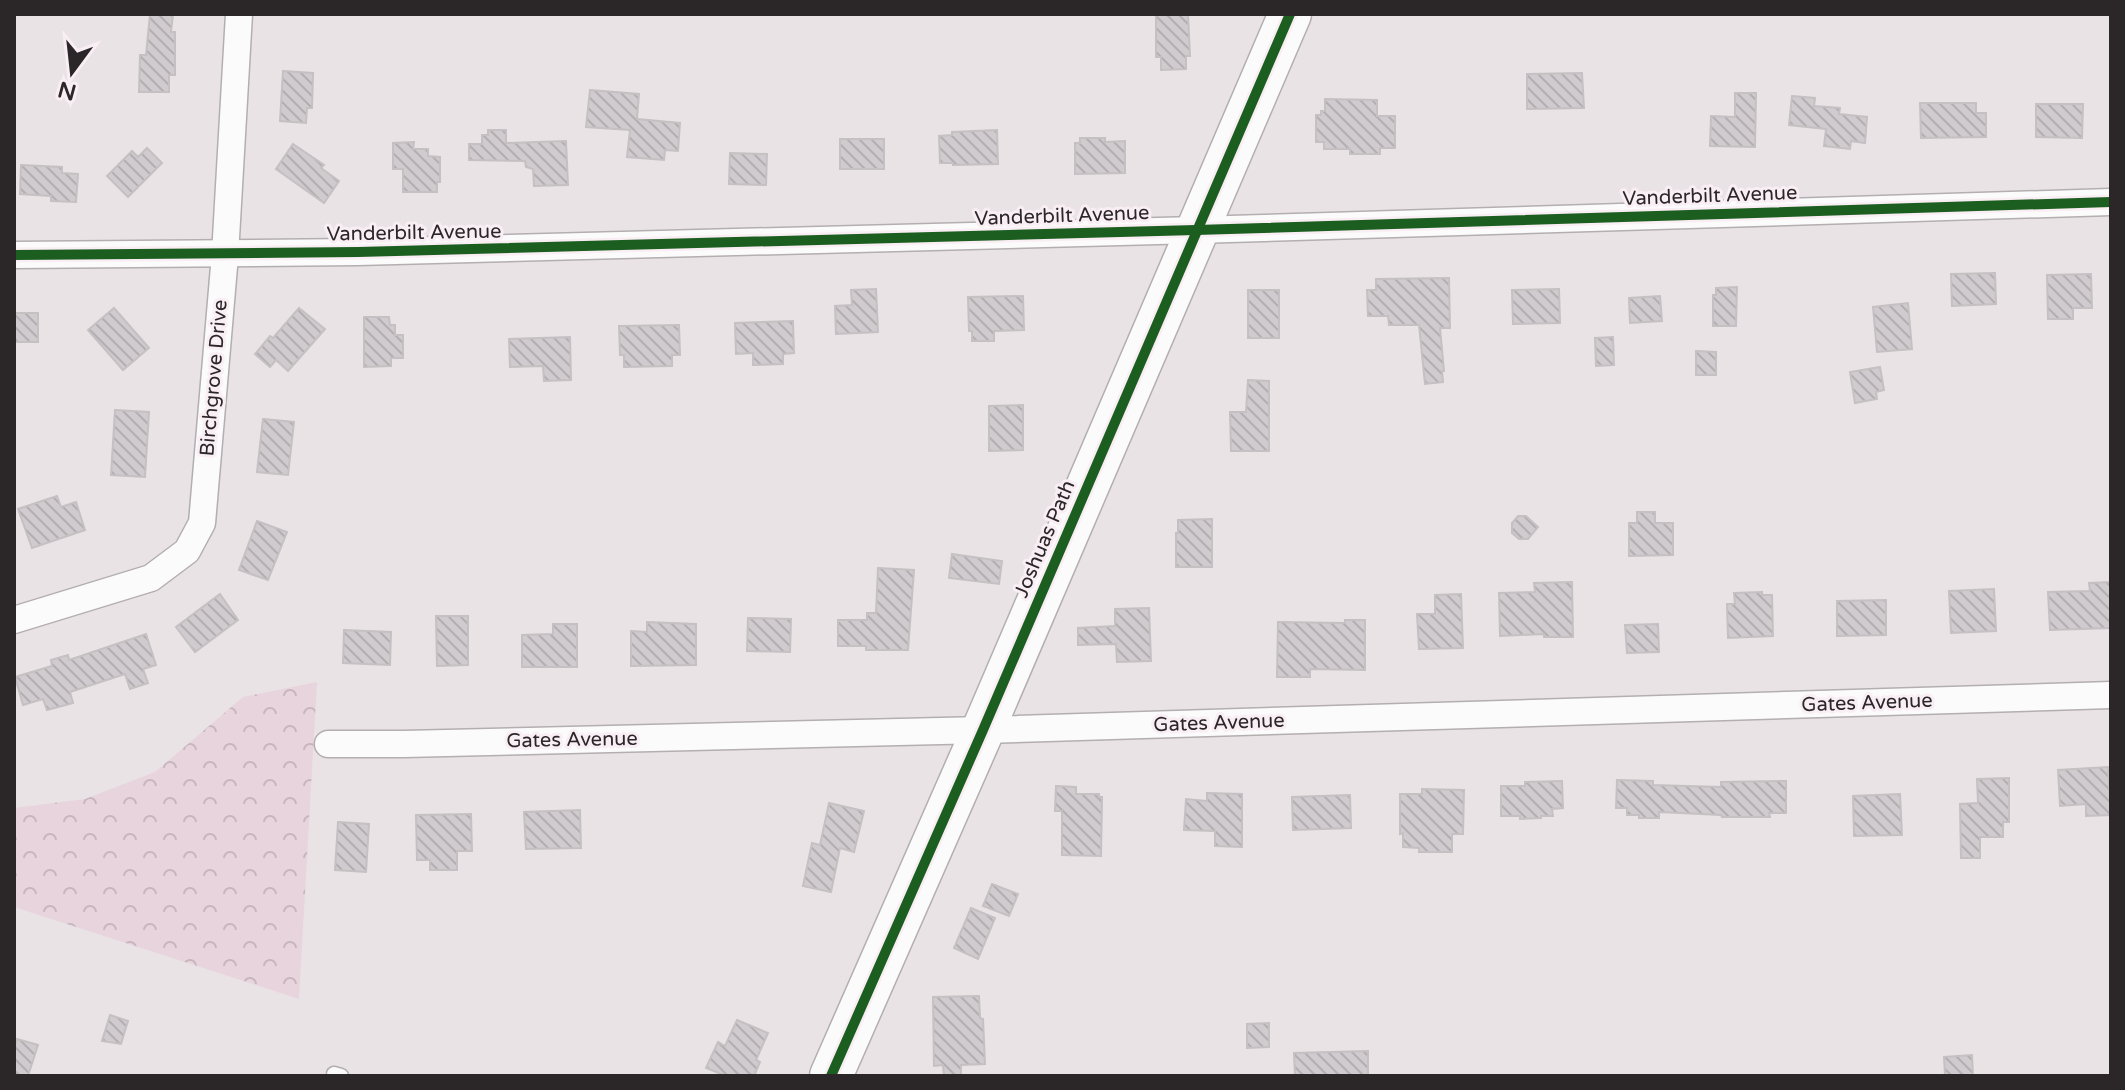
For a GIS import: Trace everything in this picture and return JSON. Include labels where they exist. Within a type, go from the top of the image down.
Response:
[{"type":"main road","name":"Joshuas Path","points":[[831,1076],[1290,14]]},
{"type":"street","name":"Birchgrove Drive","points":[[14,620],[151,578],[187,551],[202,523],[225,255],[239,14]]},
{"type":"street","name":"Vanderbilt Avenue","points":[[14,255],[225,255],[2111,202]]},
{"type":"street","name":"Gates Avenue","points":[[328,744],[983,730],[2111,695]]},
{"type":"green space","points":[[317,682],[299,999],[14,907],[14,808],[85,799],[155,772],[243,697]]},
{"type":"building","points":[[150,14],[173,14],[171,32],[175,32],[175,75],[169,75],[169,92],[139,92],[140,55],[146,55]]},
{"type":"building","points":[[1156,14],[1188,14],[1190,56],[1186,56],[1186,69],[1161,70],[1161,57],[1156,57]]},
{"type":"building","points":[[283,71],[313,73],[312,108],[307,108],[306,123],[280,121]]},
{"type":"building","points":[[1582,73],[1584,108],[1527,109],[1527,74]]},
{"type":"building","points":[[590,90],[639,94],[637,119],[680,123],[678,151],[665,150],[664,160],[627,157],[630,130],[586,127]]},
{"type":"building","points":[[1735,93],[1756,93],[1755,147],[1710,146],[1711,116],[1735,117]]},
{"type":"building","points":[[1792,96],[1815,98],[1814,106],[1840,108],[1839,114],[1867,117],[1865,143],[1851,141],[1850,149],[1824,146],[1826,129],[1789,125]]},
{"type":"building","points":[[1325,99],[1377,100],[1377,116],[1395,116],[1395,148],[1380,148],[1380,154],[1350,154],[1350,149],[1324,149],[1324,142],[1316,142],[1316,115],[1325,111]]},
{"type":"building","points":[[1920,103],[1976,103],[1976,113],[1986,113],[1986,137],[1921,138]]},
{"type":"building","points":[[2036,104],[2083,104],[2082,138],[2036,137]]},
{"type":"building","points":[[488,130],[506,130],[506,143],[566,141],[568,185],[534,186],[533,169],[526,167],[525,161],[469,160],[469,144],[482,144],[482,135],[488,135]]},
{"type":"building","points":[[997,130],[998,164],[940,163],[939,136],[952,135],[952,132]]},
{"type":"building","points":[[1080,138],[1125,141],[1125,173],[1075,174],[1075,143],[1080,143]]},
{"type":"building","points":[[840,139],[884,139],[884,169],[840,169]]},
{"type":"building","points":[[414,142],[413,149],[428,149],[428,156],[440,157],[437,192],[403,192],[403,169],[393,169],[393,143]]},
{"type":"building","points":[[293,144],[324,165],[321,168],[339,181],[324,203],[276,169]]},
{"type":"building","points":[[147,148],[162,163],[128,197],[107,176],[132,151],[138,157]]},
{"type":"building","points":[[730,153],[767,154],[766,185],[729,184]]},
{"type":"building","points":[[21,165],[62,167],[62,173],[78,174],[76,202],[51,201],[51,196],[20,194]]},
{"type":"building","points":[[1995,273],[1996,304],[1952,306],[1951,274]]},
{"type":"building","points":[[2091,274],[2092,308],[2073,308],[2073,319],[2048,319],[2047,275]]},
{"type":"building","points":[[1449,278],[1450,328],[1440,328],[1443,382],[1425,384],[1419,325],[1389,325],[1388,316],[1368,316],[1367,290],[1376,290],[1376,279]]},
{"type":"building","points":[[1737,287],[1736,326],[1713,326],[1713,295],[1716,295],[1716,288]]},
{"type":"building","points":[[876,289],[878,332],[836,334],[835,306],[852,305],[851,290]]},
{"type":"building","points":[[1559,289],[1560,323],[1513,324],[1512,290]]},
{"type":"building","points":[[1248,290],[1279,290],[1279,338],[1248,338]]},
{"type":"building","points":[[1023,296],[1024,330],[994,331],[994,341],[972,341],[968,297]]},
{"type":"building","points":[[1660,296],[1662,321],[1630,323],[1629,298]]},
{"type":"building","points":[[1908,303],[1912,349],[1877,352],[1873,307]]},
{"type":"building","points":[[114,308],[149,348],[123,370],[88,330]]},
{"type":"building","points":[[299,308],[325,329],[288,371],[276,360],[270,367],[255,354]]},
{"type":"building","points":[[14,313],[38,313],[38,342],[14,342]]},
{"type":"building","points":[[364,317],[389,317],[390,325],[395,325],[395,335],[403,335],[403,358],[391,358],[391,366],[364,367]]},
{"type":"building","points":[[793,321],[794,353],[783,354],[783,364],[753,365],[753,353],[736,354],[735,323]]},
{"type":"building","points":[[679,325],[680,355],[672,355],[672,366],[624,367],[624,355],[620,355],[619,326]]},
{"type":"building","points":[[570,337],[571,380],[544,381],[543,366],[510,367],[509,339]]},
{"type":"building","points":[[1613,337],[1614,365],[1596,366],[1595,338]]},
{"type":"building","points":[[1696,351],[1716,352],[1716,375],[1696,375]]},
{"type":"building","points":[[1880,367],[1884,390],[1876,392],[1877,399],[1855,403],[1850,372]]},
{"type":"building","points":[[1248,380],[1269,381],[1269,451],[1231,451],[1230,412],[1246,412]]},
{"type":"building","points":[[1023,405],[1023,450],[989,451],[989,406]]},
{"type":"building","points":[[115,410],[149,412],[145,477],[111,475]]},
{"type":"building","points":[[263,419],[294,422],[288,475],[257,472]]},
{"type":"building","points":[[57,496],[61,507],[76,502],[85,530],[32,548],[18,509]]},
{"type":"building","points":[[1637,512],[1655,512],[1655,523],[1673,523],[1673,555],[1629,556],[1629,523],[1637,523]]},
{"type":"building","points":[[1518,516],[1526,516],[1538,527],[1528,539],[1519,539],[1512,533],[1512,523]]},
{"type":"building","points":[[1212,519],[1212,567],[1176,567],[1178,520]]},
{"type":"building","points":[[257,521],[287,532],[268,580],[239,570]]},
{"type":"building","points":[[952,554],[1002,561],[999,584],[949,578]]},
{"type":"building","points":[[878,568],[914,570],[908,650],[838,646],[838,620],[867,620],[867,613],[876,613]]},
{"type":"building","points":[[1572,582],[1573,637],[1544,637],[1544,634],[1500,636],[1499,593],[1535,592],[1534,583]]},
{"type":"building","points":[[2111,582],[2111,628],[2050,630],[2048,592],[2090,591],[2089,583]]},
{"type":"building","points":[[1994,589],[1996,631],[1951,633],[1949,591]]},
{"type":"building","points":[[1762,592],[1762,595],[1772,595],[1773,636],[1728,638],[1727,604],[1735,604],[1734,593]]},
{"type":"building","points":[[220,594],[238,620],[195,652],[176,627]]},
{"type":"building","points":[[1461,594],[1463,648],[1419,649],[1417,614],[1435,614],[1435,595]]},
{"type":"building","points":[[1886,600],[1886,635],[1837,636],[1837,601]]},
{"type":"building","points":[[1149,608],[1151,661],[1117,662],[1116,644],[1078,645],[1078,628],[1115,626],[1115,609]]},
{"type":"building","points":[[436,616],[468,616],[468,665],[437,666]]},
{"type":"building","points":[[748,618],[791,619],[790,652],[747,651]]},
{"type":"building","points":[[1345,620],[1365,620],[1365,670],[1310,669],[1310,677],[1277,677],[1278,622],[1345,623]]},
{"type":"building","points":[[647,622],[696,624],[696,665],[631,666],[631,631],[647,632]]},
{"type":"building","points":[[553,624],[577,624],[577,667],[522,667],[522,635],[553,634]]},
{"type":"building","points":[[1658,624],[1659,652],[1627,653],[1625,625]]},
{"type":"building","points":[[344,630],[391,632],[390,665],[343,663]]},
{"type":"building","points":[[146,634],[156,665],[143,669],[148,683],[130,689],[125,674],[70,692],[73,703],[47,710],[43,699],[23,705],[15,677],[52,666],[51,660],[68,655],[69,660]]},
{"type":"building","points":[[2108,767],[2111,815],[2086,816],[2086,804],[2060,806],[2058,770]]},
{"type":"building","points":[[2009,778],[2009,822],[2003,822],[2003,837],[1980,837],[1980,858],[1961,858],[1960,804],[1978,803],[1977,779]]},
{"type":"building","points":[[1617,780],[1653,781],[1653,785],[1721,787],[1721,782],[1786,781],[1786,813],[1769,813],[1770,817],[1722,817],[1659,812],[1659,818],[1639,818],[1639,815],[1627,815],[1627,808],[1616,808]]},
{"type":"building","points":[[1562,781],[1563,808],[1552,809],[1553,816],[1520,819],[1520,816],[1501,816],[1501,786]]},
{"type":"building","points":[[1056,786],[1076,787],[1076,794],[1099,794],[1102,797],[1101,856],[1062,855],[1062,811],[1055,811]]},
{"type":"building","points":[[1422,789],[1464,790],[1463,834],[1452,834],[1452,852],[1419,852],[1419,848],[1403,847],[1400,794],[1422,794]]},
{"type":"building","points":[[1207,793],[1242,794],[1242,847],[1215,846],[1215,831],[1184,830],[1186,799],[1207,801]]},
{"type":"building","points":[[1900,794],[1902,835],[1854,836],[1853,796]]},
{"type":"building","points":[[1350,795],[1351,828],[1293,830],[1292,797]]},
{"type":"building","points":[[829,803],[864,811],[854,852],[840,848],[831,892],[803,886],[812,843],[820,845]]},
{"type":"building","points":[[580,810],[581,848],[526,849],[524,812]]},
{"type":"building","points":[[471,814],[472,851],[457,851],[457,870],[430,870],[430,860],[417,860],[416,815]]},
{"type":"building","points":[[338,822],[369,824],[366,872],[335,870]]},
{"type":"building","points":[[992,884],[1018,894],[1009,916],[983,906]]},
{"type":"building","points":[[971,908],[995,918],[978,959],[954,948]]},
{"type":"building","points":[[979,996],[985,1064],[961,1065],[961,1076],[944,1076],[943,1065],[934,1066],[933,997]]},
{"type":"building","points":[[110,1015],[128,1021],[121,1044],[102,1041]]},
{"type":"building","points":[[737,1020],[768,1033],[756,1060],[760,1062],[754,1076],[726,1076],[706,1068],[718,1042],[725,1046]]},
{"type":"building","points":[[1269,1023],[1269,1047],[1247,1048],[1247,1024]]},
{"type":"building","points":[[17,1039],[38,1045],[28,1076],[14,1076]]},
{"type":"building","points":[[1368,1051],[1368,1076],[1295,1076],[1294,1053]]},
{"type":"building","points":[[1972,1055],[1973,1076],[1945,1076],[1944,1057]]},
{"type":"cycle path","points":[[831,1076],[1290,14]]},
{"type":"cycle path","points":[[14,255],[358,252],[2111,202]]}]
